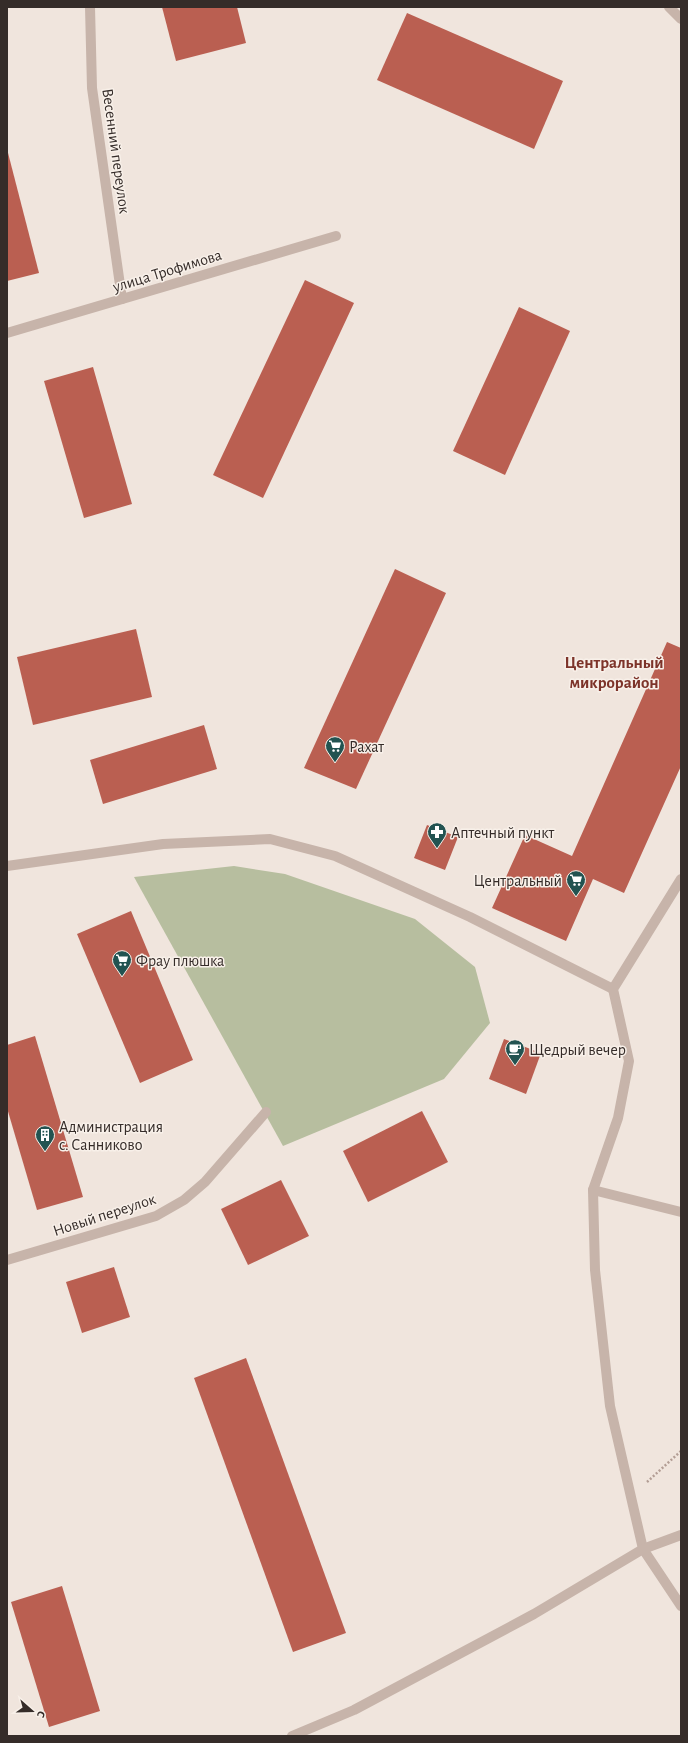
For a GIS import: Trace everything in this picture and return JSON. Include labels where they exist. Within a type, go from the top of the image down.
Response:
[{"type":"street","name":"Весенний переулок","points":[[90,7],[92,88],[122,299]]},
{"type":"street","points":[[670,7],[681,19]]},
{"type":"street","name":"улица Трофимова","points":[[7,333],[336,236]]},
{"type":"street","points":[[7,866],[163,844],[270,839],[335,856],[470,917],[613,989]]},
{"type":"street","points":[[681,879],[613,989],[629,1061],[618,1118],[593,1190],[595,1270],[610,1406],[643,1549],[681,1606]]},
{"type":"street","name":"Новый переулок","points":[[7,1260],[156,1216],[184,1200],[205,1182],[266,1112]]},
{"type":"street","points":[[593,1190],[681,1212]]},
{"type":"street","points":[[292,1736],[354,1710],[534,1614],[643,1549],[681,1535]]},
{"type":"path","points":[[631,1498],[681,1451]]},
{"type":"green space","points":[[234,866],[285,874],[415,919],[475,967],[490,1023],[444,1079],[283,1146],[134,877]]},
{"type":"building","points":[[162,7],[237,7],[246,43],[176,61]]},
{"type":"building","points":[[407,13],[563,81],[534,149],[377,80]]},
{"type":"building","points":[[7,149],[39,273],[7,281]]},
{"type":"building","points":[[305,280],[354,303],[263,498],[213,475]]},
{"type":"building","points":[[519,307],[570,331],[505,475],[453,451]]},
{"type":"building","points":[[93,367],[132,504],[84,518],[44,381]]},
{"type":"building","points":[[395,569],[446,593],[356,789],[304,768]]},
{"type":"building","points":[[136,629],[152,697],[33,725],[17,657]]},
{"type":"building","points":[[667,642],[681,648],[681,766],[624,893],[593,879],[566,941],[492,908],[525,835],[572,856]]},
{"type":"building","points":[[204,725],[217,769],[103,804],[90,760]]},
{"type":"building","points":[[427,825],[458,837],[445,870],[414,858]]},
{"type":"building","points":[[131,911],[193,1060],[140,1083],[77,934]]},
{"type":"building","name":"Администрация с. Санниково","points":[[35,1036],[83,1197],[37,1210],[7,1108],[7,1045]]},
{"type":"building","name":"Щедрый вечер","points":[[504,1039],[541,1053],[526,1094],[489,1079]]},
{"type":"building","points":[[422,1111],[448,1162],[368,1202],[343,1151]]},
{"type":"building","points":[[281,1180],[309,1236],[248,1265],[221,1209]]},
{"type":"building","points":[[114,1267],[130,1317],[82,1333],[66,1282]]},
{"type":"building","points":[[246,1358],[346,1633],[293,1652],[194,1378]]},
{"type":"building","points":[[62,1586],[100,1711],[49,1727],[11,1602]]},
{"type":"place","name":"Рахат","points":[[335,763]]},
{"type":"place","name":"Аптечный пункт","points":[[437,849]]},
{"type":"place","name":"Центральный","points":[[576,897]]},
{"type":"place","name":"Фрау плюшка","points":[[122,977]]},
{"type":"place","name":"Щедрый вечер","points":[[515,1066]]},
{"type":"place","name":"Администрация с. Санниково","points":[[45,1152]]},
{"type":"district","name":"Центральный микрорайон","points":[[614,672]]}]
